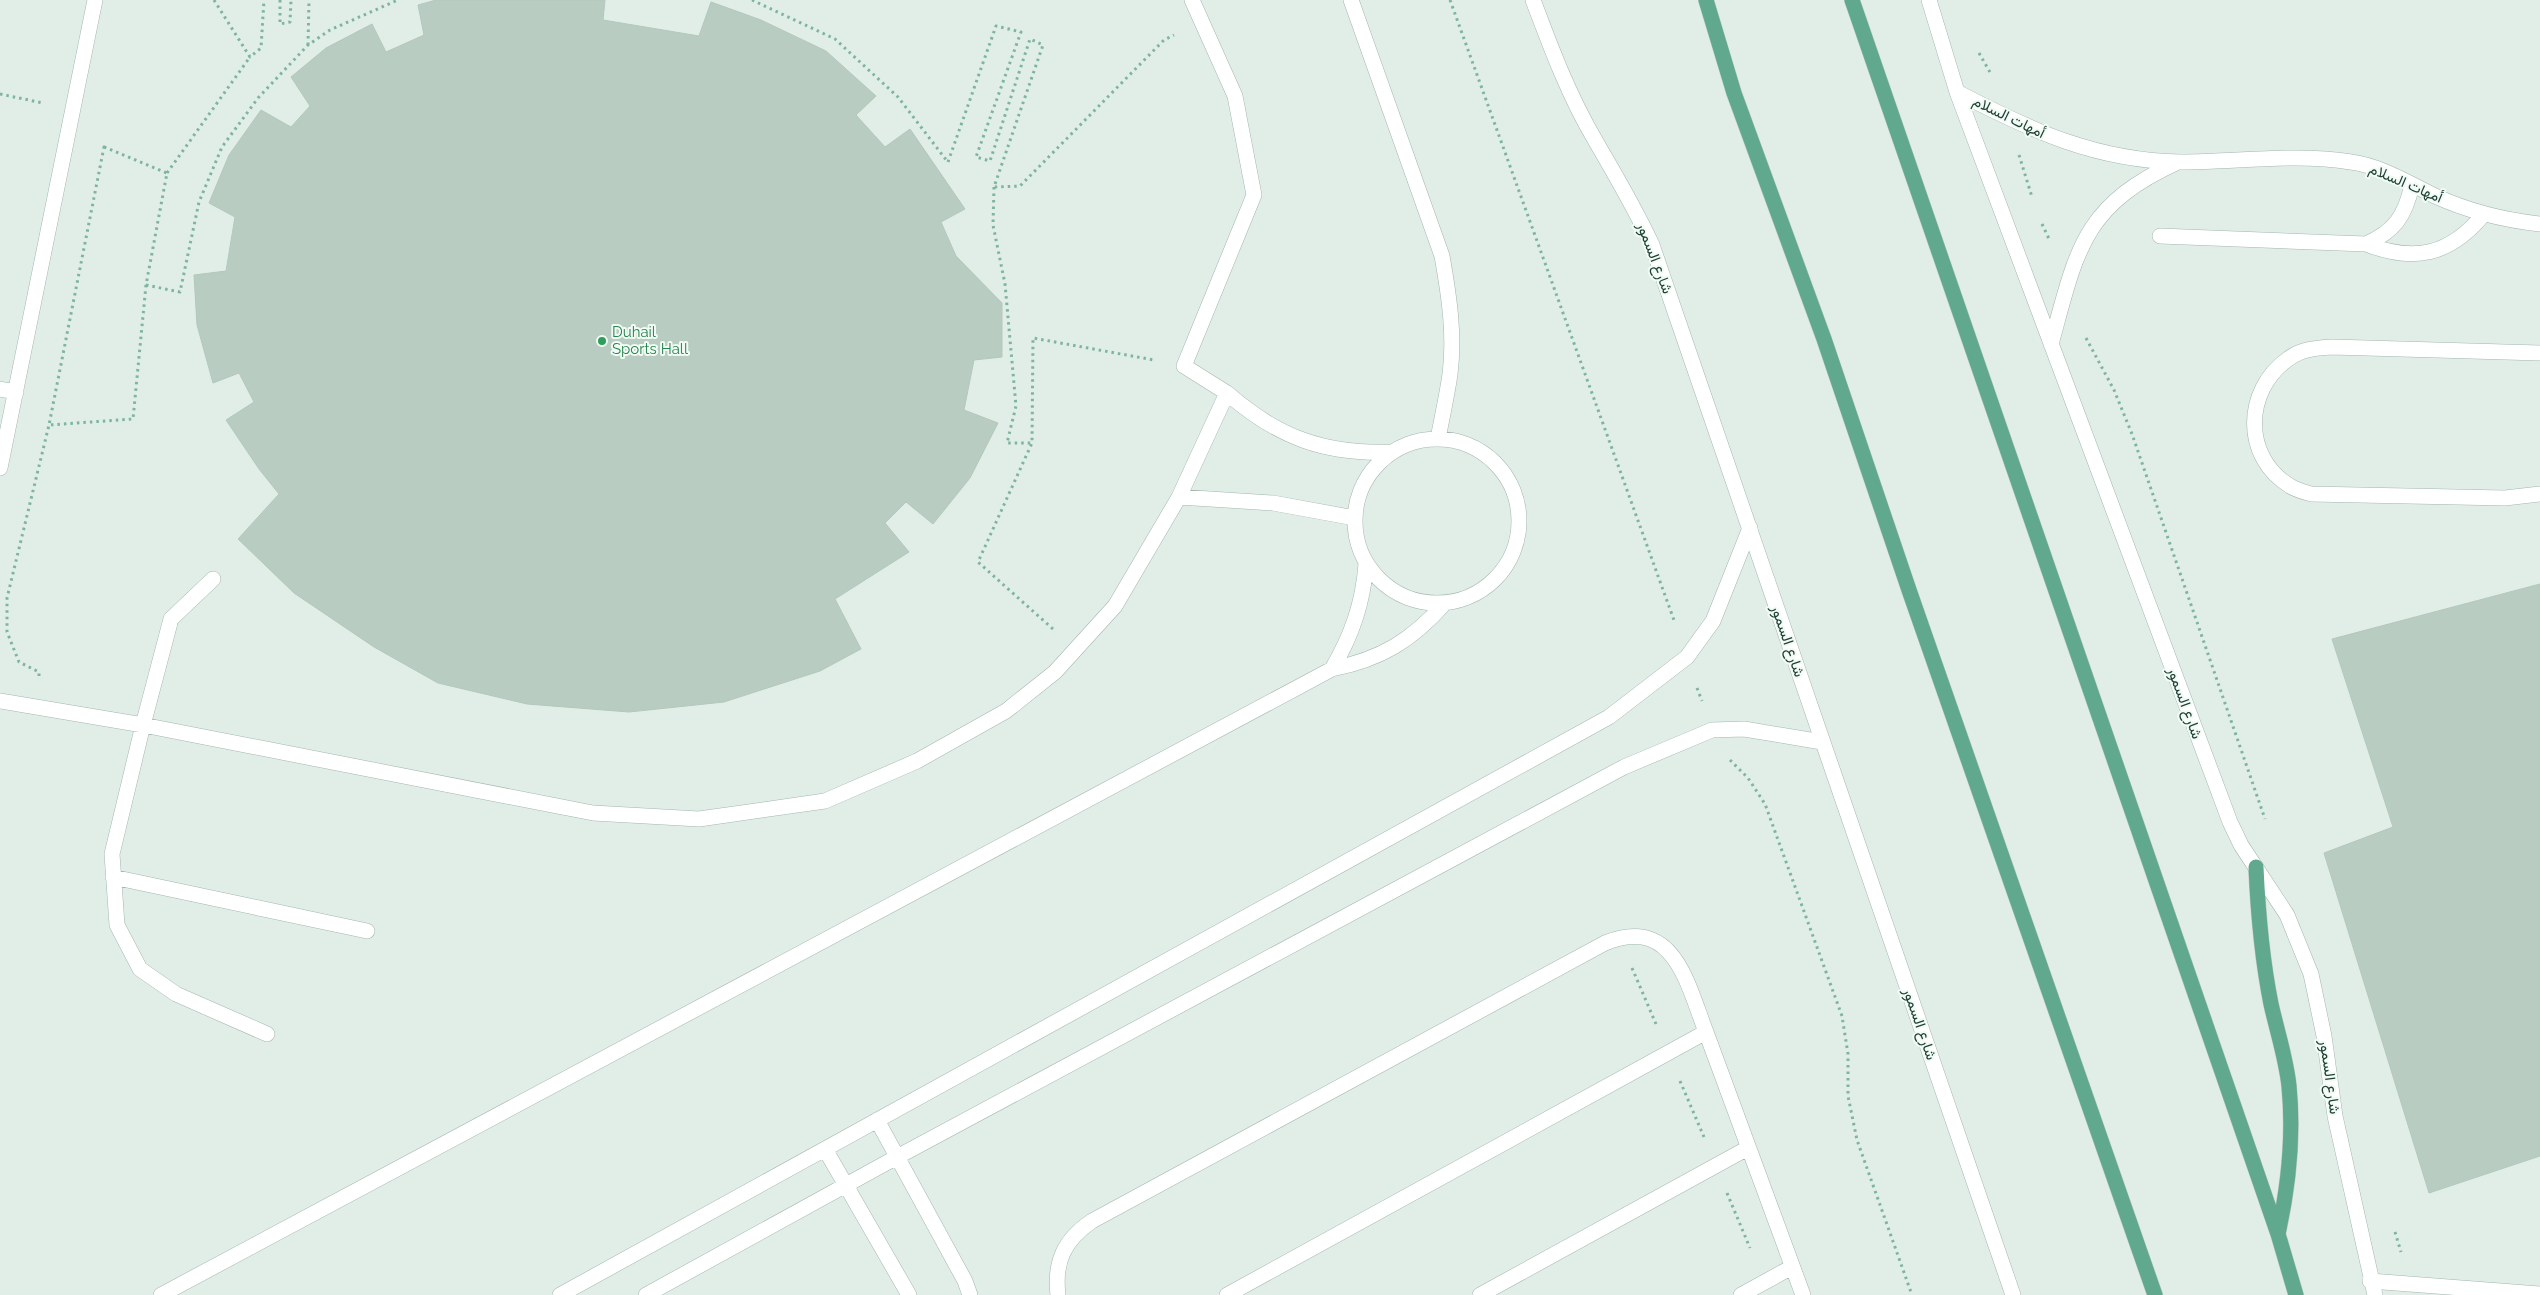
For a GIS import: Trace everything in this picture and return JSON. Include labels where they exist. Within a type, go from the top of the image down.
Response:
[{"type":"main road","points":[[1706,0],[1734,93],[1824,339],[1905,581],[2155,1295]]},
{"type":"main road","points":[[1852,0],[2278,1234],[2296,1295]]},
{"type":"main road","points":[[2256,867],[2264,958],[2289,1084],[2291,1122],[2290,1169],[2278,1234]]},
{"type":"street","points":[[0,468],[95,0]]},
{"type":"street","points":[[1192,0],[1235,96],[1254,195],[1184,366],[1227,393],[1251,414],[1279,431],[1308,443],[1364,453],[1393,452]]},
{"type":"street","points":[[1351,0],[1442,256],[1449,295],[1452,334],[1450,374],[1438,439]]},
{"type":"street","name":"شارع السمور","points":[[1533,0],[1572,95],[1595,140],[1632,200],[1652,244],[2011,1294]]},
{"type":"street","name":"شارع السمور","points":[[1929,0],[1957,92],[2230,822],[2241,845],[2287,915],[2312,974],[2322,1020],[2335,1116],[2372,1288]]},
{"type":"street","name":"أمهات السلام","points":[[1957,92],[2040,133],[2073,145],[2108,154],[2180,162],[2308,160],[2352,162],[2376,168],[2459,206],[2484,214],[2540,224]]},
{"type":"street","name":"أمهات السلام","points":[[2051,344],[2080,246],[2094,223],[2112,203],[2132,187],[2180,162]]},
{"type":"street","points":[[2366,244],[2384,236],[2398,222],[2408,205],[2412,185]]},
{"type":"street","points":[[2160,236],[2366,244],[2387,252],[2401,254],[2432,252],[2452,244],[2470,231],[2484,214]]},
{"type":"street","points":[[2540,353],[2332,347],[2310,349],[2289,357],[2272,372],[2260,390],[2254,411],[2254,433],[2260,454],[2272,472],[2290,487],[2311,494],[2505,498],[2540,494]]},
{"type":"street","points":[[0,389],[16,392]]},
{"type":"street","points":[[0,701],[143,725],[593,813],[699,819],[824,801],[917,761],[1006,711],[1055,672],[1115,606],[1179,497],[1227,393]]},
{"type":"street","points":[[1438,439],[1463,443],[1485,454],[1502,472],[1515,493],[1519,517],[1517,542],[1506,564],[1490,584],[1469,597],[1445,603],[1420,602],[1397,593],[1380,580],[1366,564],[1358,544],[1354,518],[1361,489],[1370,473],[1393,452],[1418,441],[1438,439]]},
{"type":"street","points":[[1179,497],[1274,503],[1354,518]]},
{"type":"street","points":[[560,1295],[1609,717],[1687,657],[1713,621],[1750,528]]},
{"type":"street","points":[[1332,669],[1348,642],[1358,612],[1364,588],[1366,564]]},
{"type":"street","points":[[213,580],[171,620],[112,854],[117,925],[140,969],[176,994],[267,1034]]},
{"type":"street","points":[[161,1295],[1332,669],[1360,663],[1387,652],[1408,639],[1445,603]]},
{"type":"street","points":[[646,1295],[897,1157],[1624,766],[1712,730],[1744,729],[1822,742]]},
{"type":"street","points":[[114,876],[367,931]]},
{"type":"street","points":[[1058,1295],[1057,1269],[1066,1244],[1078,1231],[1092,1221],[1605,943],[1619,937],[1635,936],[1650,939],[1663,946],[1674,956],[1682,969],[1803,1295]]},
{"type":"street","points":[[1227,1295],[1706,1032]]},
{"type":"street","points":[[877,1120],[954,1259],[970,1295]]},
{"type":"street","points":[[1480,1295],[1748,1148]]},
{"type":"street","points":[[825,1149],[909,1295]]},
{"type":"street","points":[[1741,1295],[1792,1267]]},
{"type":"street","points":[[2372,1288],[2540,1294]]},
{"type":"path","points":[[214,0],[250,57]]},
{"type":"path","points":[[49,425],[133,419],[146,285],[167,173],[250,57],[261,48],[264,0]]},
{"type":"path","points":[[280,0],[280,24],[290,22],[291,0]]},
{"type":"path","points":[[308,45],[309,0]]},
{"type":"path","points":[[146,285],[180,292],[199,202],[222,147],[258,98],[308,45],[330,30],[398,0]]},
{"type":"path","points":[[752,0],[835,39],[898,98],[948,162],[996,26],[1021,32],[976,158],[990,161],[1030,39],[1043,45],[994,187],[992,225],[1005,284],[1016,406],[1007,443],[1032,443]]},
{"type":"path","points":[[994,187],[1020,186],[1164,40],[1202,22]]},
{"type":"path","points":[[0,94],[73,110]]},
{"type":"path","points":[[36,707],[39,672],[19,662],[7,632],[7,598],[49,425],[104,147],[167,173]]},
{"type":"path","points":[[1076,650],[978,562],[1032,443],[1033,338],[1184,366]]},
{"type":"path","points":[[1619,937],[1764,1282]]},
{"type":"building","name":"Duhail Sports Hall","points":[[436,0],[605,0],[603,20],[699,36],[711,2],[761,20],[826,51],[876,96],[856,115],[885,147],[910,129],[965,209],[941,222],[956,256],[1002,303],[1002,357],[974,360],[964,410],[998,423],[970,478],[933,524],[906,502],[885,523],[909,552],[835,599],[861,649],[820,671],[724,702],[629,712],[527,704],[438,683],[374,647],[294,593],[238,539],[279,494],[259,469],[226,420],[254,402],[239,373],[213,383],[197,325],[194,275],[226,271],[235,217],[209,203],[229,155],[261,110],[291,127],[310,106],[291,77],[326,48],[372,24],[386,52],[424,35],[418,5]]},
{"type":"building","points":[[2540,584],[2540,1156],[2429,1193],[2324,853],[2393,827],[2332,639]]},
{"type":"place","name":"Duhail Sports Hall","points":[[602,341]]}]
